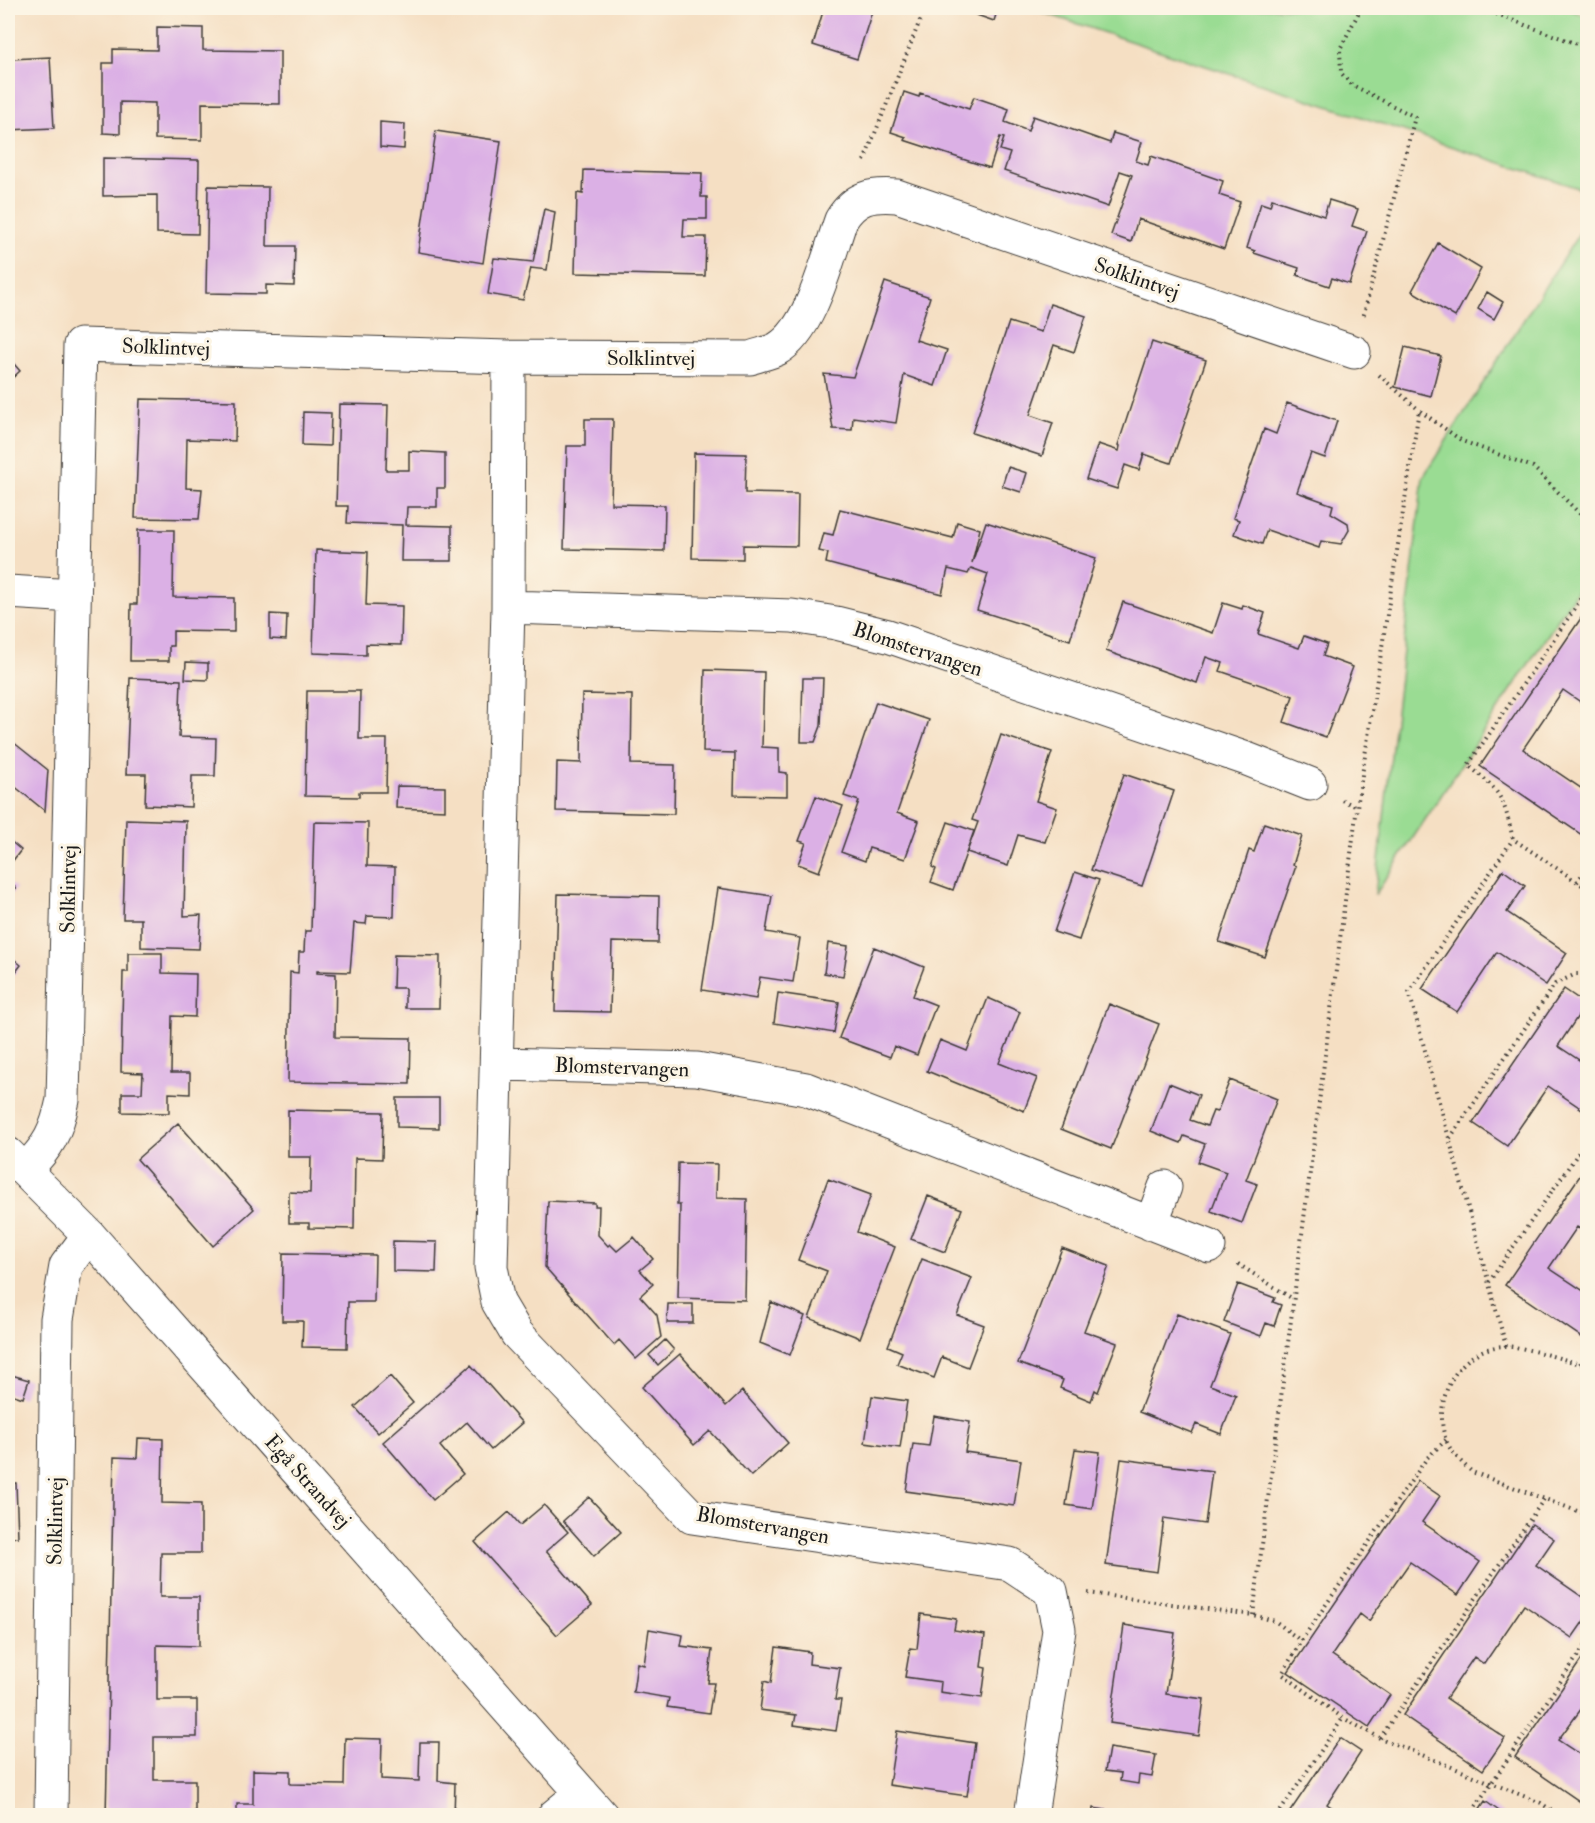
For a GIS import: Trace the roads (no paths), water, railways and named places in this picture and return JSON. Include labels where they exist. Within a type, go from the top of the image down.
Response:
[{"type":"street","name":"Solklintvej","points":[[16,1162],[45,1151],[57,1129],[63,1100],[80,345],[508,357],[750,358],[777,349],[795,334],[808,310],[849,207],[862,198],[878,194],[897,196],[1354,352]]},
{"type":"street","name":"Blomstervangen","points":[[508,357],[508,607],[491,1267],[498,1302],[517,1334],[692,1517],[1010,1564],[1051,1591],[1059,1630],[1031,1815]]},
{"type":"street","points":[[8,592],[74,596]]},
{"type":"street","name":"Blomstervangen","points":[[508,607],[792,616],[836,623],[922,648],[1247,759],[1310,784]]},
{"type":"street","name":"Blomstervangen","points":[[498,1064],[697,1070],[806,1089],[1209,1246]]},
{"type":"street","name":"Egå Strandvej","points":[[16,1162],[88,1235],[592,1804]]},
{"type":"street","points":[[1151,1224],[1165,1187]]},
{"type":"street","name":"Solklintvej","points":[[51,1815],[57,1319],[66,1266],[88,1235]]},
{"type":"street","points":[[554,1815],[592,1804]]}]
